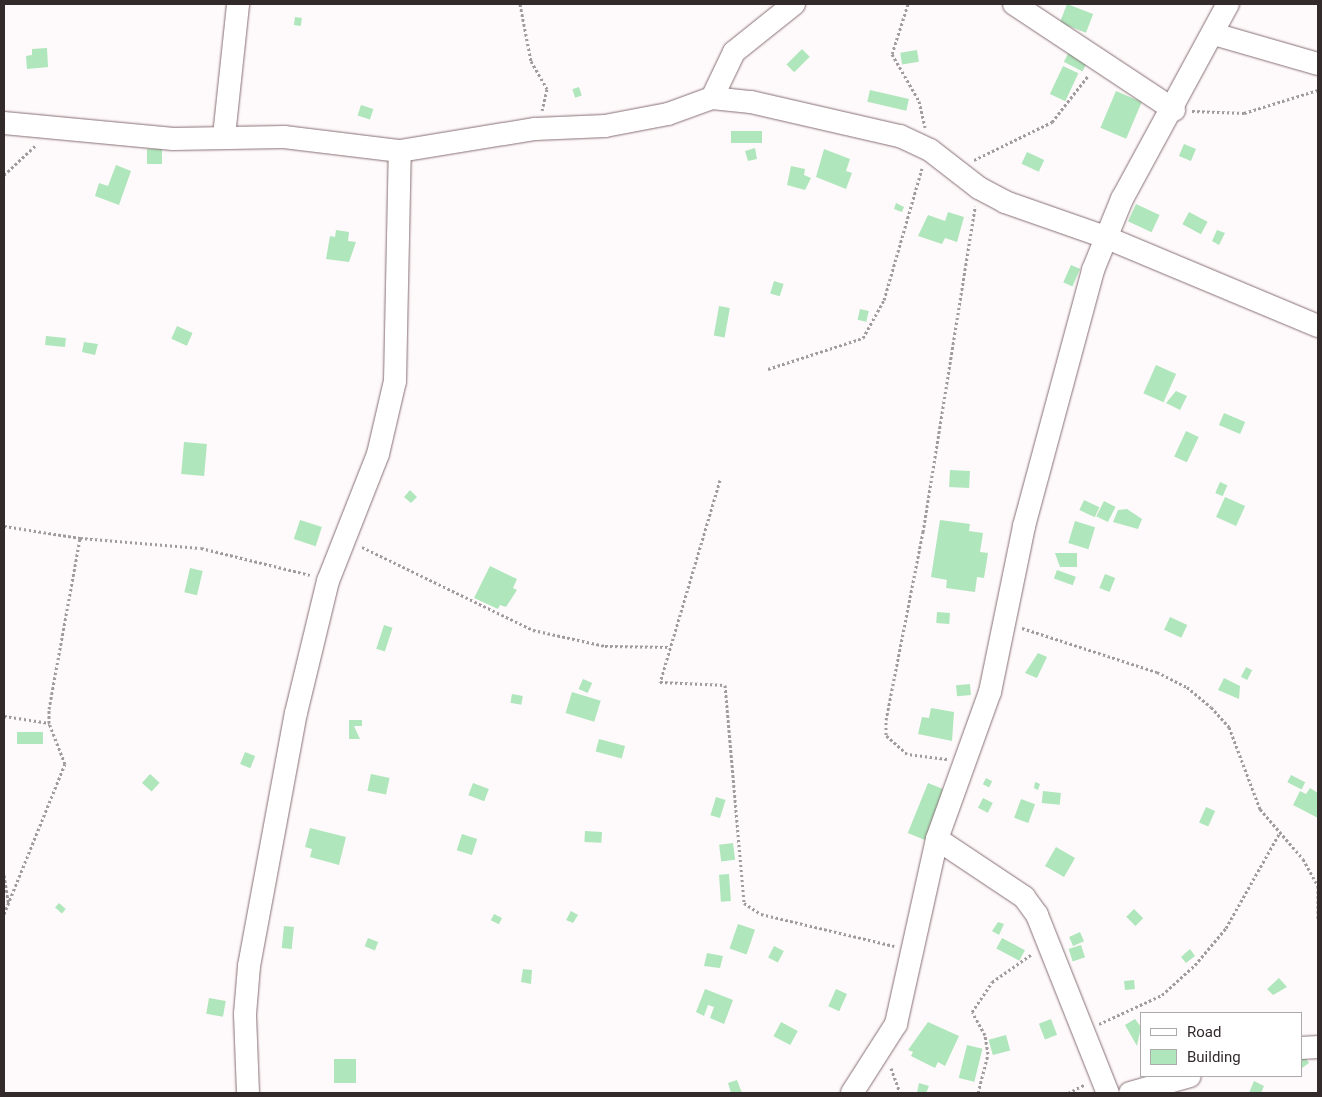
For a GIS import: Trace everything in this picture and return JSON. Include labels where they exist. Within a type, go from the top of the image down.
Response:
[{"type":"street","points":[[224,136],[238,4]]},
{"type":"street","points":[[712,98],[734,52],[794,4]]},
{"type":"street","points":[[1014,4],[1174,110]]},
{"type":"street","points":[[852,1093],[896,1024],[914,951],[918,913],[938,839],[990,692],[1024,526],[1093,270],[1105,237],[1174,110],[1228,4]]},
{"type":"street","points":[[1214,34],[1318,64]]},
{"type":"street","points":[[4,123],[55,126],[173,140],[224,136],[284,137],[400,151],[535,129],[605,126],[668,114],[712,98],[751,102],[875,128],[930,150],[979,188],[1074,229],[1105,237],[1318,326]]},
{"type":"street","points":[[248,1093],[245,1014],[249,966],[296,713],[328,581],[378,454],[395,381],[400,151]]},
{"type":"street","points":[[1074,229],[1093,270]]},
{"type":"street","points":[[938,839],[1024,898],[1049,942],[1108,1093]]},
{"type":"street","points":[[1302,1048],[1318,1047]]},
{"type":"street","points":[[1130,1093],[1186,1077]]},
{"type":"path","points":[[520,4],[531,62],[547,89],[535,129]]},
{"type":"path","points":[[768,369],[863,338],[884,300],[907,208],[930,150],[919,101],[892,54],[908,4]]},
{"type":"path","points":[[954,168],[1018,142],[1052,122],[1098,61]]},
{"type":"path","points":[[1174,110],[1244,113],[1318,90]]},
{"type":"path","points":[[4,175],[55,126]]},
{"type":"path","points":[[967,761],[907,754],[886,735],[886,720],[923,532],[979,188]]},
{"type":"path","points":[[720,480],[670,647],[662,684],[722,682],[729,698],[744,903],[761,914],[914,951]]},
{"type":"path","points":[[4,526],[80,538],[201,548],[254,558],[328,581]]},
{"type":"path","points":[[344,537],[533,630],[605,646],[670,647]]},
{"type":"path","points":[[4,914],[9,906],[65,764],[49,723],[80,538]]},
{"type":"path","points":[[1005,623],[1086,646],[1187,687],[1229,727],[1253,794],[1280,832],[1303,859],[1318,886],[1318,920]]},
{"type":"path","points":[[4,716],[49,723]]},
{"type":"path","points":[[1082,1030],[1135,1010],[1162,995],[1195,965],[1226,928],[1280,832]]},
{"type":"path","points":[[4,875],[9,906]]},
{"type":"path","points":[[978,1093],[988,1054],[985,1036],[972,1012],[977,998],[992,982],[1049,942]]},
{"type":"building","points":[[1067,4],[1093,14],[1086,33],[1060,23]]},
{"type":"building","points":[[295,17],[302,18],[301,26],[294,25]]},
{"type":"building","points":[[47,48],[48,67],[27,69],[26,56],[32,55],[32,49]]},
{"type":"building","points":[[802,49],[810,57],[794,72],[786,65]]},
{"type":"building","points":[[917,50],[919,62],[902,65],[900,53]]},
{"type":"building","points":[[1069,52],[1088,62],[1082,72],[1064,62]]},
{"type":"building","points":[[1063,66],[1078,73],[1065,101],[1050,94]]},
{"type":"building","points":[[579,87],[582,96],[575,98],[572,89]]},
{"type":"building","points":[[870,90],[909,99],[906,111],[867,102]]},
{"type":"building","points":[[1116,91],[1142,102],[1126,139],[1100,128]]},
{"type":"building","points":[[361,105],[373,109],[370,119],[358,115]]},
{"type":"building","points":[[731,131],[762,131],[762,143],[731,143]]},
{"type":"building","points":[[1184,144],[1196,149],[1191,161],[1179,156]]},
{"type":"building","points":[[755,148],[757,159],[748,161],[745,151]]},
{"type":"building","points":[[147,149],[162,149],[162,164],[147,164]]},
{"type":"building","points":[[824,149],[850,159],[846,171],[852,173],[846,189],[816,177]]},
{"type":"building","points":[[1027,152],[1044,160],[1039,172],[1022,164]]},
{"type":"building","points":[[116,165],[131,171],[119,205],[95,196],[99,183],[108,186]]},
{"type":"building","points":[[791,166],[805,169],[804,175],[811,178],[805,190],[787,185]]},
{"type":"building","points":[[896,203],[904,207],[902,212],[894,209]]},
{"type":"building","points":[[1136,204],[1160,215],[1152,232],[1128,221]]},
{"type":"building","points":[[948,212],[964,217],[957,242],[945,238],[942,244],[918,236],[928,215],[945,221]]},
{"type":"building","points":[[1189,212],[1208,222],[1201,234],[1182,224]]},
{"type":"building","points":[[336,230],[349,232],[348,241],[356,242],[349,262],[326,259],[330,236],[335,237]]},
{"type":"building","points":[[1217,230],[1225,233],[1219,245],[1212,241]]},
{"type":"building","points":[[1071,265],[1080,269],[1072,286],[1063,282]]},
{"type":"building","points":[[774,281],[784,284],[780,296],[770,293]]},
{"type":"building","points":[[719,306],[730,308],[725,337],[714,336]]},
{"type":"building","points":[[860,309],[869,311],[866,322],[858,320]]},
{"type":"building","points":[[177,326],[193,333],[187,346],[171,339]]},
{"type":"building","points":[[46,336],[66,338],[65,347],[45,345]]},
{"type":"building","points":[[84,342],[98,344],[95,355],[82,352]]},
{"type":"building","points":[[1156,365],[1176,374],[1163,402],[1143,393]]},
{"type":"building","points":[[1176,391],[1187,396],[1180,410],[1166,403]]},
{"type":"building","points":[[1224,413],[1245,422],[1240,434],[1219,425]]},
{"type":"building","points":[[1186,431],[1199,437],[1187,462],[1174,456]]},
{"type":"building","points":[[184,442],[207,444],[204,476],[181,474]]},
{"type":"building","points":[[950,470],[970,471],[969,488],[949,487]]},
{"type":"building","points":[[1220,482],[1227,485],[1223,496],[1215,493]]},
{"type":"building","points":[[410,490],[417,497],[411,503],[404,497]]},
{"type":"building","points":[[1225,497],[1245,506],[1236,526],[1216,517]]},
{"type":"building","points":[[1084,500],[1099,507],[1095,517],[1079,510]]},
{"type":"building","points":[[1104,501],[1116,507],[1108,522],[1096,516]]},
{"type":"building","points":[[1127,509],[1142,519],[1138,529],[1113,522],[1118,510]]},
{"type":"building","points":[[300,520],[322,527],[316,546],[294,539]]},
{"type":"building","points":[[940,520],[970,524],[969,531],[983,533],[980,552],[988,553],[984,578],[977,577],[975,592],[946,588],[947,580],[931,577]]},
{"type":"building","points":[[1075,521],[1095,527],[1088,549],[1068,543]]},
{"type":"building","points":[[1055,553],[1077,553],[1077,567],[1060,567]]},
{"type":"building","points":[[490,566],[517,579],[513,588],[517,590],[506,607],[500,605],[498,609],[474,598]]},
{"type":"building","points":[[190,568],[203,571],[197,595],[184,592]]},
{"type":"building","points":[[1057,570],[1076,577],[1073,585],[1054,578]]},
{"type":"building","points":[[1105,574],[1115,578],[1110,592],[1099,588]]},
{"type":"building","points":[[937,612],[950,613],[949,624],[936,623]]},
{"type":"building","points":[[1170,617],[1187,625],[1181,638],[1164,630]]},
{"type":"building","points":[[384,625],[393,628],[385,652],[376,649]]},
{"type":"building","points":[[1038,653],[1047,657],[1037,678],[1025,673]]},
{"type":"building","points":[[1246,667],[1252,670],[1247,680],[1241,677]]},
{"type":"building","points":[[1224,678],[1240,686],[1239,699],[1218,690]]},
{"type":"building","points":[[583,679],[592,683],[588,693],[579,689]]},
{"type":"building","points":[[970,684],[971,695],[957,696],[956,685]]},
{"type":"building","points":[[572,692],[601,701],[594,722],[566,713]]},
{"type":"building","points":[[512,694],[523,696],[521,705],[510,703]]},
{"type":"building","points":[[931,708],[954,712],[952,741],[918,734],[922,717],[929,718]]},
{"type":"building","points":[[349,720],[362,720],[362,726],[354,726],[360,739],[349,739]]},
{"type":"building","points":[[17,732],[43,732],[43,744],[17,744]]},
{"type":"building","points":[[599,739],[625,746],[622,759],[596,752]]},
{"type":"building","points":[[245,752],[255,756],[250,768],[240,764]]},
{"type":"building","points":[[150,774],[160,783],[152,792],[142,783]]},
{"type":"building","points":[[371,774],[390,778],[386,795],[367,791]]},
{"type":"building","points":[[1291,775],[1305,782],[1302,789],[1287,782]]},
{"type":"building","points":[[986,778],[992,781],[989,787],[983,784]]},
{"type":"building","points":[[1035,782],[1040,784],[1038,790],[1034,788]]},
{"type":"building","points":[[473,783],[489,789],[484,801],[468,795]]},
{"type":"building","points":[[928,783],[953,793],[933,843],[908,833]]},
{"type":"building","points":[[1310,788],[1318,793],[1318,818],[1293,805],[1300,791],[1306,794]]},
{"type":"building","points":[[1043,791],[1061,793],[1060,805],[1042,803]]},
{"type":"building","points":[[716,797],[726,800],[720,818],[710,815]]},
{"type":"building","points":[[983,798],[993,803],[988,813],[978,808]]},
{"type":"building","points":[[1021,799],[1035,804],[1028,823],[1014,818]]},
{"type":"building","points":[[1206,807],[1215,811],[1208,827],[1199,823]]},
{"type":"building","points":[[310,828],[346,837],[339,865],[310,857],[312,849],[305,847]]},
{"type":"building","points":[[585,831],[602,832],[601,843],[584,842]]},
{"type":"building","points":[[462,834],[477,839],[472,855],[457,850]]},
{"type":"building","points":[[733,843],[735,860],[721,862],[719,845]]},
{"type":"building","points":[[1056,847],[1075,858],[1064,877],[1045,866]]},
{"type":"building","points":[[729,874],[731,901],[721,902],[719,875]]},
{"type":"building","points":[[59,903],[66,909],[62,913],[55,908]]},
{"type":"building","points":[[1134,909],[1143,918],[1135,926],[1126,917]]},
{"type":"building","points":[[571,911],[578,915],[573,923],[566,920]]},
{"type":"building","points":[[494,914],[502,918],[499,924],[491,920]]},
{"type":"building","points":[[998,922],[1004,924],[999,935],[992,931]]},
{"type":"building","points":[[738,924],[755,930],[747,954],[730,949]]},
{"type":"building","points":[[284,926],[294,927],[292,949],[282,948]]},
{"type":"building","points":[[1080,932],[1084,941],[1073,946],[1069,937]]},
{"type":"building","points":[[368,938],[378,942],[375,950],[365,946]]},
{"type":"building","points":[[1002,938],[1025,950],[1019,961],[996,949]]},
{"type":"building","points":[[1081,945],[1085,957],[1073,961],[1069,949]]},
{"type":"building","points":[[774,946],[784,951],[778,963],[768,958]]},
{"type":"building","points":[[1190,949],[1195,956],[1186,963],[1181,957]]},
{"type":"building","points":[[707,953],[723,956],[720,968],[704,966]]},
{"type":"building","points":[[523,969],[532,970],[531,984],[521,982]]},
{"type":"building","points":[[1279,978],[1287,987],[1273,995],[1267,989]]},
{"type":"building","points":[[1134,980],[1135,989],[1125,990],[1124,981]]},
{"type":"building","points":[[705,989],[733,1000],[724,1024],[710,1018],[714,1007],[708,1005],[704,1016],[696,1012]]},
{"type":"building","points":[[836,989],[847,994],[839,1011],[828,1006]]},
{"type":"building","points":[[209,998],[226,1001],[223,1017],[206,1014]]},
{"type":"building","points":[[1051,1019],[1057,1035],[1045,1040],[1039,1024]]},
{"type":"building","points":[[1135,1019],[1140,1026],[1137,1046],[1125,1025]]},
{"type":"building","points":[[781,1022],[798,1031],[790,1045],[773,1036]]},
{"type":"building","points":[[928,1022],[959,1036],[945,1066],[938,1062],[935,1068],[911,1056],[913,1052],[908,1050]]},
{"type":"building","points":[[1006,1035],[1010,1050],[993,1055],[989,1040]]},
{"type":"building","points":[[967,1045],[983,1049],[974,1082],[959,1078]]},
{"type":"building","points":[[1302,1053],[1309,1063],[1302,1068]]},
{"type":"building","points":[[334,1059],[356,1059],[356,1083],[334,1083]]},
{"type":"building","points":[[737,1080],[742,1093],[731,1093],[728,1083]]},
{"type":"building","points":[[1254,1081],[1264,1086],[1261,1093],[1249,1093]]},
{"type":"building","points":[[919,1083],[929,1086],[926,1093],[917,1093]]}]
